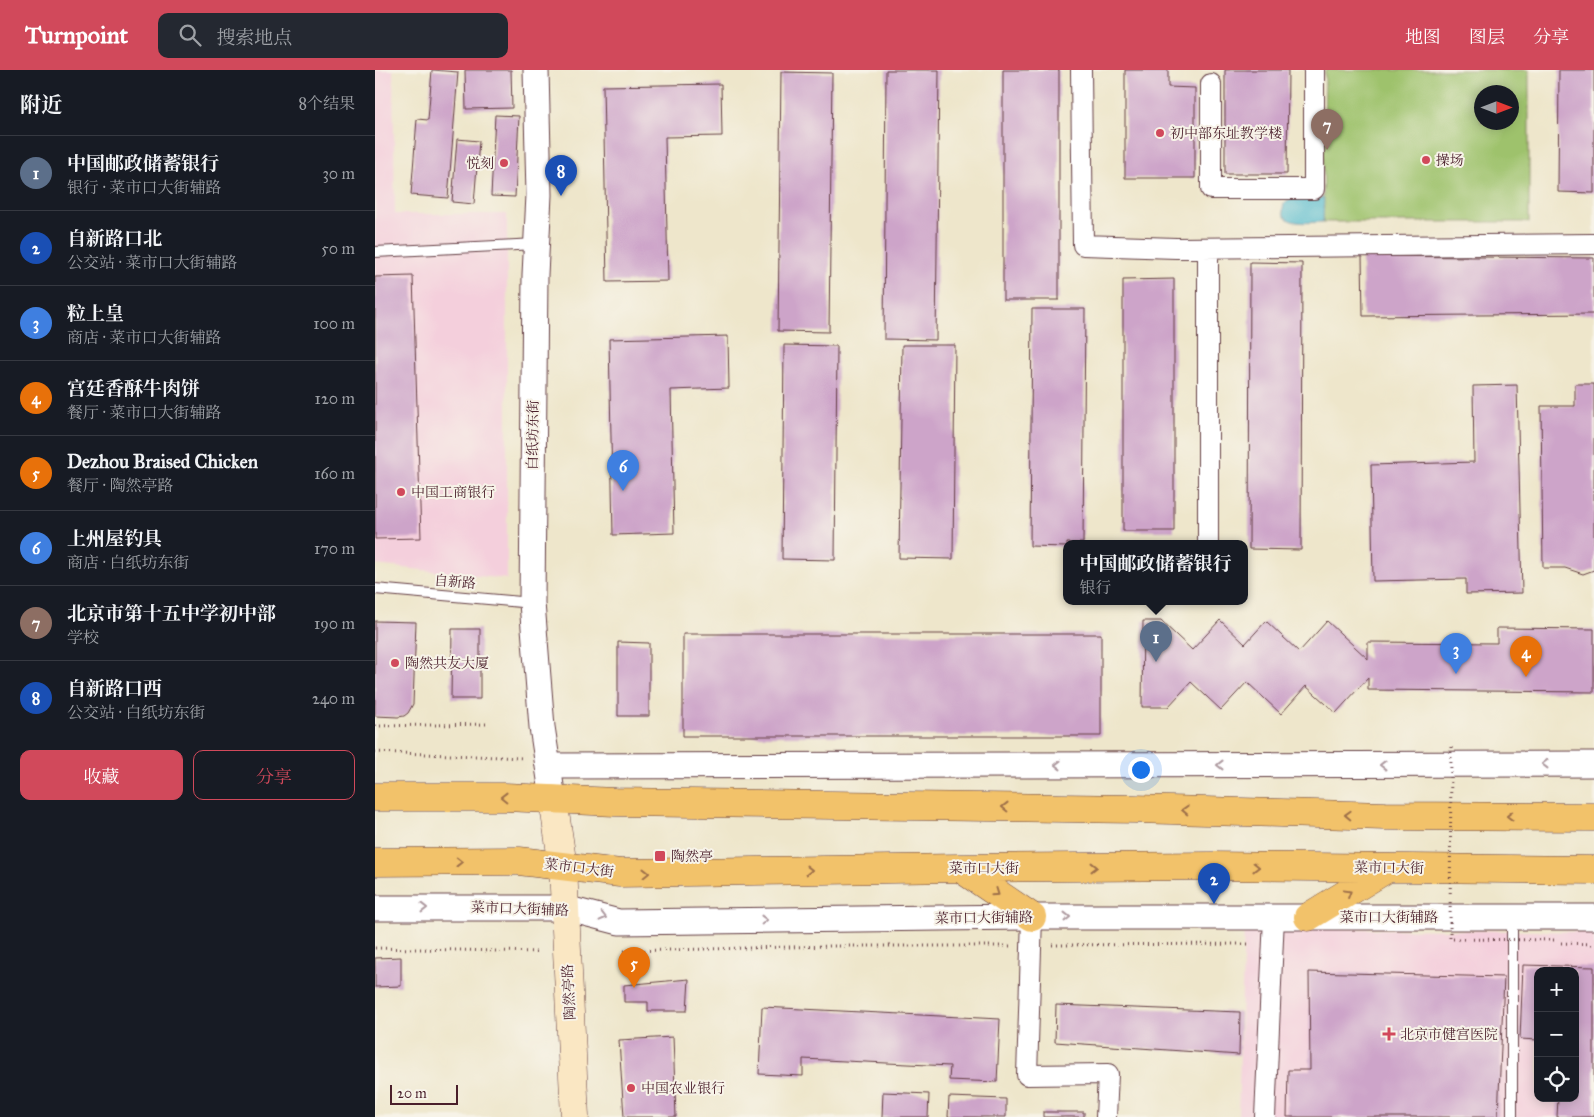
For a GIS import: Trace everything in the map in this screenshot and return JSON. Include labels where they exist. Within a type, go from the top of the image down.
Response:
[{"type":"main road","points":[[375,797],[505,797],[615,802],[1135,809],[1385,816],[1594,817]]},
{"type":"main road","name":"陶然亭路","points":[[553,799],[563,867],[575,1117]]},
{"type":"main road","name":"菜市口大街","points":[[375,862],[519,861],[620,873],[1212,866],[1594,870]]},
{"type":"main road","points":[[960,868],[1032,917]]},
{"type":"main road","points":[[1307,917],[1388,868]]},
{"type":"street","name":"白纸坊东街","points":[[536,70],[539,195],[535,275],[531,603],[547,762],[553,799]]},
{"type":"street","points":[[1081,70],[1083,245],[1207,248],[1594,244]]},
{"type":"street","points":[[1211,84],[1211,189],[1314,189],[1314,70]]},
{"type":"street","points":[[1207,248],[1208,540]]},
{"type":"street","points":[[547,762],[1594,764]]},
{"type":"street","points":[[375,790],[403,796]]},
{"type":"street","name":"菜市口大街辅路","points":[[375,908],[565,908],[619,922],[1032,917],[1594,917]]},
{"type":"street","points":[[1032,917],[1027,1075],[1107,1074],[1106,1117]]},
{"type":"street","points":[[1265,1117],[1274,917]]},
{"type":"lane","points":[[375,252],[536,244]]},
{"type":"lane","name":"自新路","points":[[375,588],[531,603]]},
{"type":"lane","points":[[1512,1117],[1513,917]]},
{"type":"path","points":[[375,726],[488,724]]},
{"type":"path","points":[[1451,747],[1450,939],[1557,940]]},
{"type":"path","points":[[375,752],[547,762]]},
{"type":"path","points":[[1052,945],[1273,943]]},
{"type":"path","points":[[624,951],[831,946],[1018,946]]},
{"type":"path","points":[[375,948],[539,952]]},
{"type":"shaded area","points":[[375,70],[393,70],[395,214],[507,214],[507,579],[375,565]]},
{"type":"shaded area","name":"北京市健宫医院","points":[[1244,927],[1594,932],[1594,1117],[1238,1117]]},
{"type":"green space","name":"操场","points":[[1325,70],[1529,70],[1529,222],[1323,222]]},
{"type":"water","points":[[1292,198],[1324,198],[1323,222],[1305,223],[1287,219],[1284,215],[1283,207]]},
{"type":"building","points":[[432,70],[458,72],[448,198],[411,195],[417,119],[428,120]]},
{"type":"building","points":[[465,70],[511,70],[512,108],[466,109]]},
{"type":"building","points":[[886,70],[939,70],[936,340],[884,339]]},
{"type":"building","points":[[1003,70],[1059,70],[1059,300],[1003,300]]},
{"type":"building","name":"初中部东址教学楼","points":[[1125,70],[1168,70],[1168,87],[1195,88],[1195,178],[1125,178]]},
{"type":"building","name":"初中部东址教学楼","points":[[1225,70],[1288,70],[1287,174],[1225,174]]},
{"type":"building","points":[[1559,70],[1594,70],[1594,193],[1558,192]]},
{"type":"building","points":[[781,72],[832,73],[829,332],[778,331]]},
{"type":"building","points":[[721,84],[722,136],[665,137],[668,281],[607,282],[603,86]]},
{"type":"building","points":[[495,115],[519,116],[515,197],[491,196]]},
{"type":"building","points":[[457,139],[479,141],[474,204],[452,202]]},
{"type":"building","points":[[1362,256],[1594,258],[1594,314],[1363,316]]},
{"type":"building","points":[[1250,262],[1302,263],[1301,550],[1249,549]]},
{"type":"building","points":[[413,276],[421,538],[375,539],[375,277]]},
{"type":"building","points":[[1174,279],[1174,531],[1123,531],[1123,280]]},
{"type":"building","points":[[1032,309],[1085,309],[1083,540],[1063,540],[1063,547],[1030,546]]},
{"type":"building","points":[[728,336],[729,388],[671,390],[674,533],[613,535],[609,339]]},
{"type":"building","points":[[784,345],[837,346],[835,560],[782,559]]},
{"type":"building","points":[[902,345],[955,345],[953,559],[899,558]]},
{"type":"building","points":[[1575,384],[1594,384],[1594,570],[1583,574],[1565,568],[1543,568],[1541,406],[1575,406]]},
{"type":"building","points":[[1517,385],[1522,593],[1466,594],[1466,579],[1373,581],[1371,465],[1474,462],[1473,386]]},
{"type":"building","points":[[1220,620],[1245,644],[1266,621],[1299,652],[1327,621],[1368,659],[1368,642],[1497,643],[1497,628],[1594,629],[1594,692],[1368,690],[1368,678],[1336,713],[1306,686],[1281,714],[1247,682],[1221,710],[1191,682],[1168,707],[1142,707],[1143,621],[1161,621],[1192,650]]},
{"type":"building","name":"陶然共友大厦","points":[[375,621],[416,622],[413,704],[404,716],[375,716]]},
{"type":"building","points":[[452,629],[480,629],[480,699],[451,699]]},
{"type":"building","points":[[683,634],[1101,634],[1101,736],[683,736]]},
{"type":"building","points":[[618,642],[649,643],[649,716],[618,716]]},
{"type":"building","points":[[401,957],[401,986],[375,987],[375,958]]},
{"type":"building","points":[[1523,965],[1594,967],[1594,1117],[1557,1117],[1558,1102],[1579,1102],[1579,967],[1534,967],[1534,1040],[1520,1039]]},
{"type":"building","points":[[1309,972],[1504,977],[1498,1117],[1287,1117],[1288,1070],[1310,1070]]},
{"type":"building","points":[[689,979],[687,1011],[648,1011],[648,1002],[624,1002],[624,985]]},
{"type":"building","points":[[1056,1005],[1240,1012],[1239,1055],[1055,1042]]},
{"type":"building","points":[[762,1007],[1000,1019],[997,1082],[949,1080],[950,1066],[803,1059],[803,1076],[759,1074]]},
{"type":"building","points":[[673,1037],[676,1117],[624,1117],[619,1040]]},
{"type":"building","points":[[883,1092],[929,1094],[928,1117],[882,1117]]},
{"type":"building","points":[[949,1097],[1006,1099],[1006,1117],[948,1117]]},
{"type":"building","points":[[1043,1112],[1084,1112],[1084,1117],[1043,1117]]},
{"type":"place","name":"初中部东址教学楼","points":[[1160,133]]},
{"type":"place","name":"北京市第十五中学初中部","points":[[1327,150]]},
{"type":"place","name":"操场","points":[[1426,160]]},
{"type":"place","name":"悦刻","points":[[504,163]]},
{"type":"place","name":"自新路口西","points":[[561,196]]},
{"type":"place","name":"上州屋钓具","points":[[623,491]]},
{"type":"place","name":"中国工商银行","points":[[401,492]]},
{"type":"place","name":"中国邮政储蓄银行","points":[[1156,662]]},
{"type":"place","name":"陶然共友大厦","points":[[395,663]]},
{"type":"place","name":"粒上皇","points":[[1456,674]]},
{"type":"place","name":"宫廷香酥牛肉饼","points":[[1526,677]]},
{"type":"place","name":"陶然亭","points":[[660,856]]},
{"type":"place","name":"自新路口北","points":[[1214,904]]},
{"type":"place","name":"Dezhou Braised Chicken","points":[[634,988]]},
{"type":"place","name":"北京市健宫医院","points":[[1389,1034]]},
{"type":"place","name":"中国农业银行","points":[[631,1088]]}]
